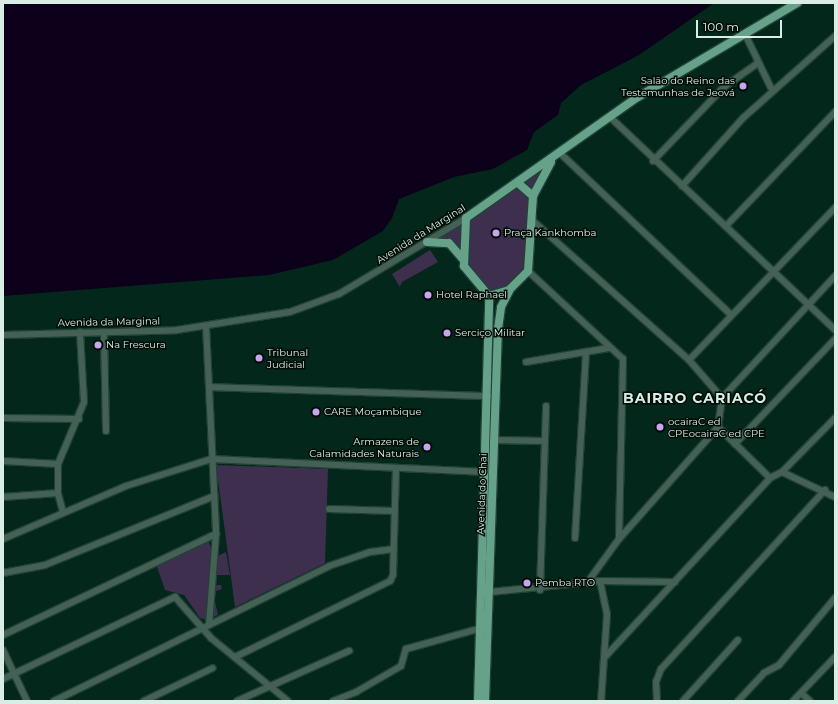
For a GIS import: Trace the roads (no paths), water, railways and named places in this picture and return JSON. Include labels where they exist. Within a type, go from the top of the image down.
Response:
[{"type":"main road","name":"Avenida da Marginal","points":[[466,218],[551,162],[610,117],[797,3]]},
{"type":"main road","points":[[528,271],[533,196],[551,162]]},
{"type":"main road","points":[[518,183],[533,196]]},
{"type":"main road","points":[[466,218],[463,259],[466,272],[489,296],[510,290]]},
{"type":"main road","points":[[426,242],[449,243],[463,259]]},
{"type":"main road","name":"Avenida do Chai","points":[[485,701],[499,318],[510,290],[528,271]]},
{"type":"main road","name":"Avenida do Chai","points":[[478,701],[486,472],[489,296]]},
{"type":"street","points":[[745,34],[772,90]]},
{"type":"street","points":[[682,186],[772,90],[835,36]]},
{"type":"street","points":[[654,160],[724,87],[758,63]]},
{"type":"street","points":[[726,226],[835,112]]},
{"type":"street","points":[[610,117],[654,160],[774,270],[835,330]]},
{"type":"street","points":[[561,154],[731,315]]},
{"type":"street","points":[[689,360],[835,208]]},
{"type":"street","name":"Avenida da Marginal","points":[[3,335],[80,332],[104,334],[206,326],[315,305],[339,294],[466,218]]},
{"type":"street","points":[[532,220],[689,360],[722,398]]},
{"type":"street","points":[[528,271],[609,348],[620,356],[624,366],[618,539]]},
{"type":"street","points":[[587,583],[618,539],[718,427],[722,398],[835,276]]},
{"type":"street","points":[[206,326],[210,387],[211,459],[216,534],[209,625]]},
{"type":"street","points":[[63,512],[58,493],[58,464],[79,418],[85,393],[80,332]]},
{"type":"street","points":[[104,334],[106,431]]},
{"type":"street","points":[[735,444],[835,339]]},
{"type":"street","points":[[526,362],[609,348]]},
{"type":"street","points":[[575,538],[586,352]]},
{"type":"street","points":[[210,387],[488,396]]},
{"type":"street","points":[[540,590],[546,406]]},
{"type":"street","points":[[3,418],[79,418]]},
{"type":"street","points":[[605,657],[770,478],[782,472],[835,418]]},
{"type":"street","points":[[718,427],[770,478]]},
{"type":"street","points":[[494,440],[545,441]]},
{"type":"street","points":[[3,539],[126,486],[211,459],[396,469],[486,472]]},
{"type":"street","points":[[3,461],[58,464]]},
{"type":"street","points":[[235,657],[388,583],[393,575],[396,469]]},
{"type":"street","points":[[782,472],[825,490],[835,497]]},
{"type":"street","points":[[657,701],[656,682],[661,669],[825,490]]},
{"type":"street","points":[[3,497],[58,493]]},
{"type":"street","points":[[3,573],[45,565],[214,496]]},
{"type":"street","points":[[329,509],[395,511]]},
{"type":"street","points":[[3,635],[216,534]]},
{"type":"street","points":[[54,701],[329,566],[370,552],[394,549]]},
{"type":"street","points":[[490,592],[540,590],[600,581],[675,582]]},
{"type":"street","points":[[600,581],[607,614],[601,701]]},
{"type":"street","points":[[3,679],[172,597],[178,598],[201,628],[271,685],[288,701]]},
{"type":"street","points":[[738,701],[764,673],[779,665],[835,598]]},
{"type":"street","points":[[333,701],[356,692],[400,666],[406,649],[481,628]]},
{"type":"street","points":[[683,701],[738,640]]},
{"type":"street","points":[[3,650],[27,701]]},
{"type":"street","points":[[236,701],[349,651]]},
{"type":"street","points":[[793,701],[835,657]]},
{"type":"street","points":[[144,701],[213,668]]},
{"type":"street","points":[[801,693],[810,701]]},
{"type":"place","name":"Salão do Reino das Testemunhas de Jeová","points":[[743,86]]},
{"type":"place","name":"Praça Kankhomba","points":[[496,233]]},
{"type":"place","name":"Hotel Raphael","points":[[428,295]]},
{"type":"place","name":"Serciço Militar","points":[[447,333]]},
{"type":"place","name":"Na Frescura","points":[[98,345]]},
{"type":"place","name":"Tribunal Judicial","points":[[259,358]]},
{"type":"place","name":"CARE Moçambique","points":[[316,412]]},
{"type":"place","name":"ocairaC ed CPEocairaC ed CPE","points":[[660,427]]},
{"type":"place","name":"Armazens de Calamidades Naturais","points":[[427,447]]},
{"type":"place","name":"Pemba RTO","points":[[527,583]]},
{"type":"district","name":"BAIRRO CARIACÓ","points":[[695,398]]}]
